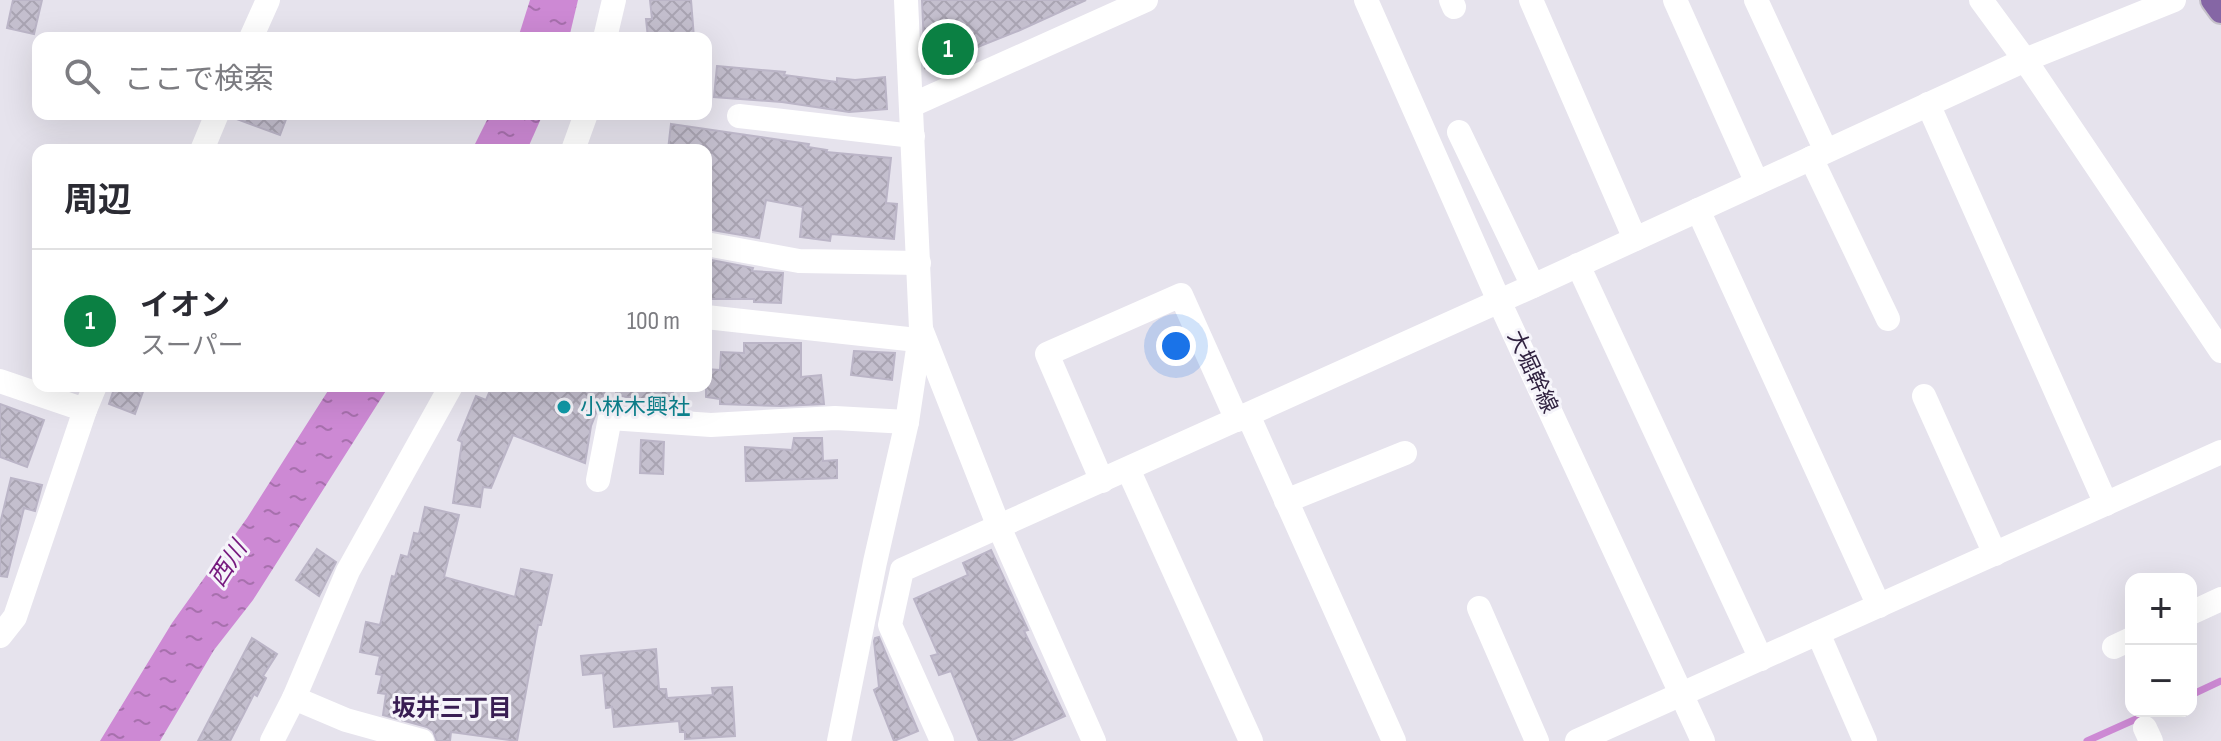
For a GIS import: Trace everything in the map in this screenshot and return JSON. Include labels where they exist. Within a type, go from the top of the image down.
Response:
[{"type":"main road","points":[[2213,0],[2221,11]]},
{"type":"street","points":[[254,32],[268,0]]},
{"type":"street","points":[[606,32],[614,0]]},
{"type":"street","points":[[839,741],[907,422],[919,335],[919,263],[906,0]]},
{"type":"street","points":[[912,105],[1146,0]]},
{"type":"street","name":"大堀幹線","points":[[1366,0],[1499,301],[1703,741]]},
{"type":"street","points":[[1531,0],[1635,239]]},
{"type":"street","points":[[1675,0],[1757,183]]},
{"type":"street","points":[[1756,0],[1888,319]]},
{"type":"street","points":[[1981,0],[2025,60],[2221,351]]},
{"type":"street","points":[[875,562],[902,570],[2025,60],[2174,0]]},
{"type":"street","points":[[1928,104],[2106,504]]},
{"type":"street","points":[[739,116],[913,136]]},
{"type":"street","points":[[204,144],[214,120]]},
{"type":"street","points":[[575,144],[584,120]]},
{"type":"street","points":[[1459,132],[1533,286]]},
{"type":"street","points":[[1698,210],[1879,606]]},
{"type":"street","points":[[712,245],[799,261],[919,263]]},
{"type":"street","points":[[1578,265],[1761,659]]},
{"type":"street","points":[[1102,481],[1047,354],[1181,295],[1286,501],[1394,741]]},
{"type":"street","points":[[712,318],[919,335]]},
{"type":"street","points":[[919,335],[999,527],[1094,741]]},
{"type":"street","points":[[0,381],[32,392]]},
{"type":"street","points":[[32,392],[85,410]]},
{"type":"street","points":[[0,636],[15,617],[92,392]]},
{"type":"street","points":[[272,741],[294,698],[348,571],[448,392]]},
{"type":"street","points":[[1924,396],[1995,554]]},
{"type":"street","points":[[598,480],[610,418],[711,425],[835,418],[907,422]]},
{"type":"street","points":[[1577,741],[2221,452]]},
{"type":"street","points":[[1286,501],[1405,453]]},
{"type":"street","points":[[1128,469],[1251,741]]},
{"type":"street","points":[[902,570],[890,625],[942,741]]},
{"type":"street","points":[[2197,610],[2221,599]]},
{"type":"street","points":[[1479,608],[1537,741]]},
{"type":"street","points":[[1818,633],[1865,741]]},
{"type":"street","points":[[294,698],[346,720],[422,741]]},
{"type":"water","points":[[530,0],[578,0],[570,32],[520,32]]},
{"type":"water","points":[[487,120],[540,120],[530,144],[475,144]]},
{"type":"water","name":"西川","points":[[327,392],[385,392],[253,600],[214,650],[160,741],[100,741],[172,623],[247,518]]},
{"type":"building","points":[[13,0],[42,0],[34,32],[7,28]]},
{"type":"building","points":[[650,0],[691,0],[694,32],[647,32],[646,19],[652,19]]},
{"type":"building","points":[[922,0],[1086,0],[925,68]]},
{"type":"building","points":[[717,66],[785,72],[784,75],[837,82],[837,78],[885,77],[887,109],[849,112],[782,102],[714,97]]},
{"type":"building","points":[[239,120],[286,120],[280,135]]},
{"type":"building","points":[[671,124],[809,144],[808,147],[826,152],[891,158],[886,203],[897,204],[894,239],[831,234],[830,241],[800,237],[803,207],[766,200],[759,238],[712,230],[712,144],[669,144]]},
{"type":"building","points":[[712,260],[753,268],[752,271],[783,273],[781,303],[754,302],[754,299],[712,299]]},
{"type":"building","points":[[744,343],[801,343],[801,377],[821,375],[824,404],[720,404],[720,399],[706,397],[706,392],[712,392],[712,369],[720,370],[721,352],[744,353]]},
{"type":"building","points":[[854,351],[895,353],[892,380],[851,375]]},
{"type":"building","points":[[113,392],[143,392],[135,414],[109,404]]},
{"type":"building","points":[[489,392],[605,392],[591,426],[585,463],[513,435],[491,488],[483,487],[480,507],[453,503],[462,442],[458,440],[476,396],[486,400]]},
{"type":"building","points":[[616,392],[673,392],[671,406],[616,395]]},
{"type":"building","points":[[0,404],[44,420],[27,467],[0,457]]},
{"type":"building","points":[[794,438],[822,438],[823,461],[837,460],[837,478],[746,481],[745,447],[792,450]]},
{"type":"building","points":[[641,440],[664,442],[663,474],[640,473]]},
{"type":"building","points":[[11,478],[42,485],[35,511],[24,508],[7,577],[0,576],[0,524]]},
{"type":"building","points":[[425,507],[459,515],[444,577],[515,597],[521,569],[552,575],[541,625],[538,625],[517,741],[451,732],[450,741],[437,741],[433,731],[427,727],[383,715],[386,694],[378,693],[382,675],[376,674],[380,656],[360,652],[366,622],[380,625],[392,576],[395,577],[401,555],[408,557],[414,533],[419,534]]},
{"type":"building","points":[[317,549],[336,562],[319,596],[296,580]]},
{"type":"building","points":[[991,550],[1028,630],[1024,631],[1065,716],[1010,741],[979,741],[951,671],[939,675],[931,656],[938,654],[914,599],[968,575],[963,563]]},
{"type":"building","points":[[879,637],[918,731],[894,741],[874,690],[879,687],[874,641]]},
{"type":"building","points":[[252,638],[277,654],[263,676],[266,678],[257,696],[254,694],[230,741],[198,741]]},
{"type":"building","points":[[656,649],[659,689],[666,689],[667,698],[713,695],[712,688],[732,687],[735,736],[685,739],[685,732],[680,732],[679,721],[614,727],[612,707],[606,708],[603,673],[583,675],[581,656]]},
{"type":"waterway","points":[[2197,692],[2221,681]]},
{"type":"waterway","points":[[2087,741],[2141,717]]},
{"type":"place","name":"イオン","points":[[948,49]]},
{"type":"place","name":"小林木興社","points":[[564,407]]},
{"type":"district","name":"坂井三丁目","points":[[452,708]]}]
